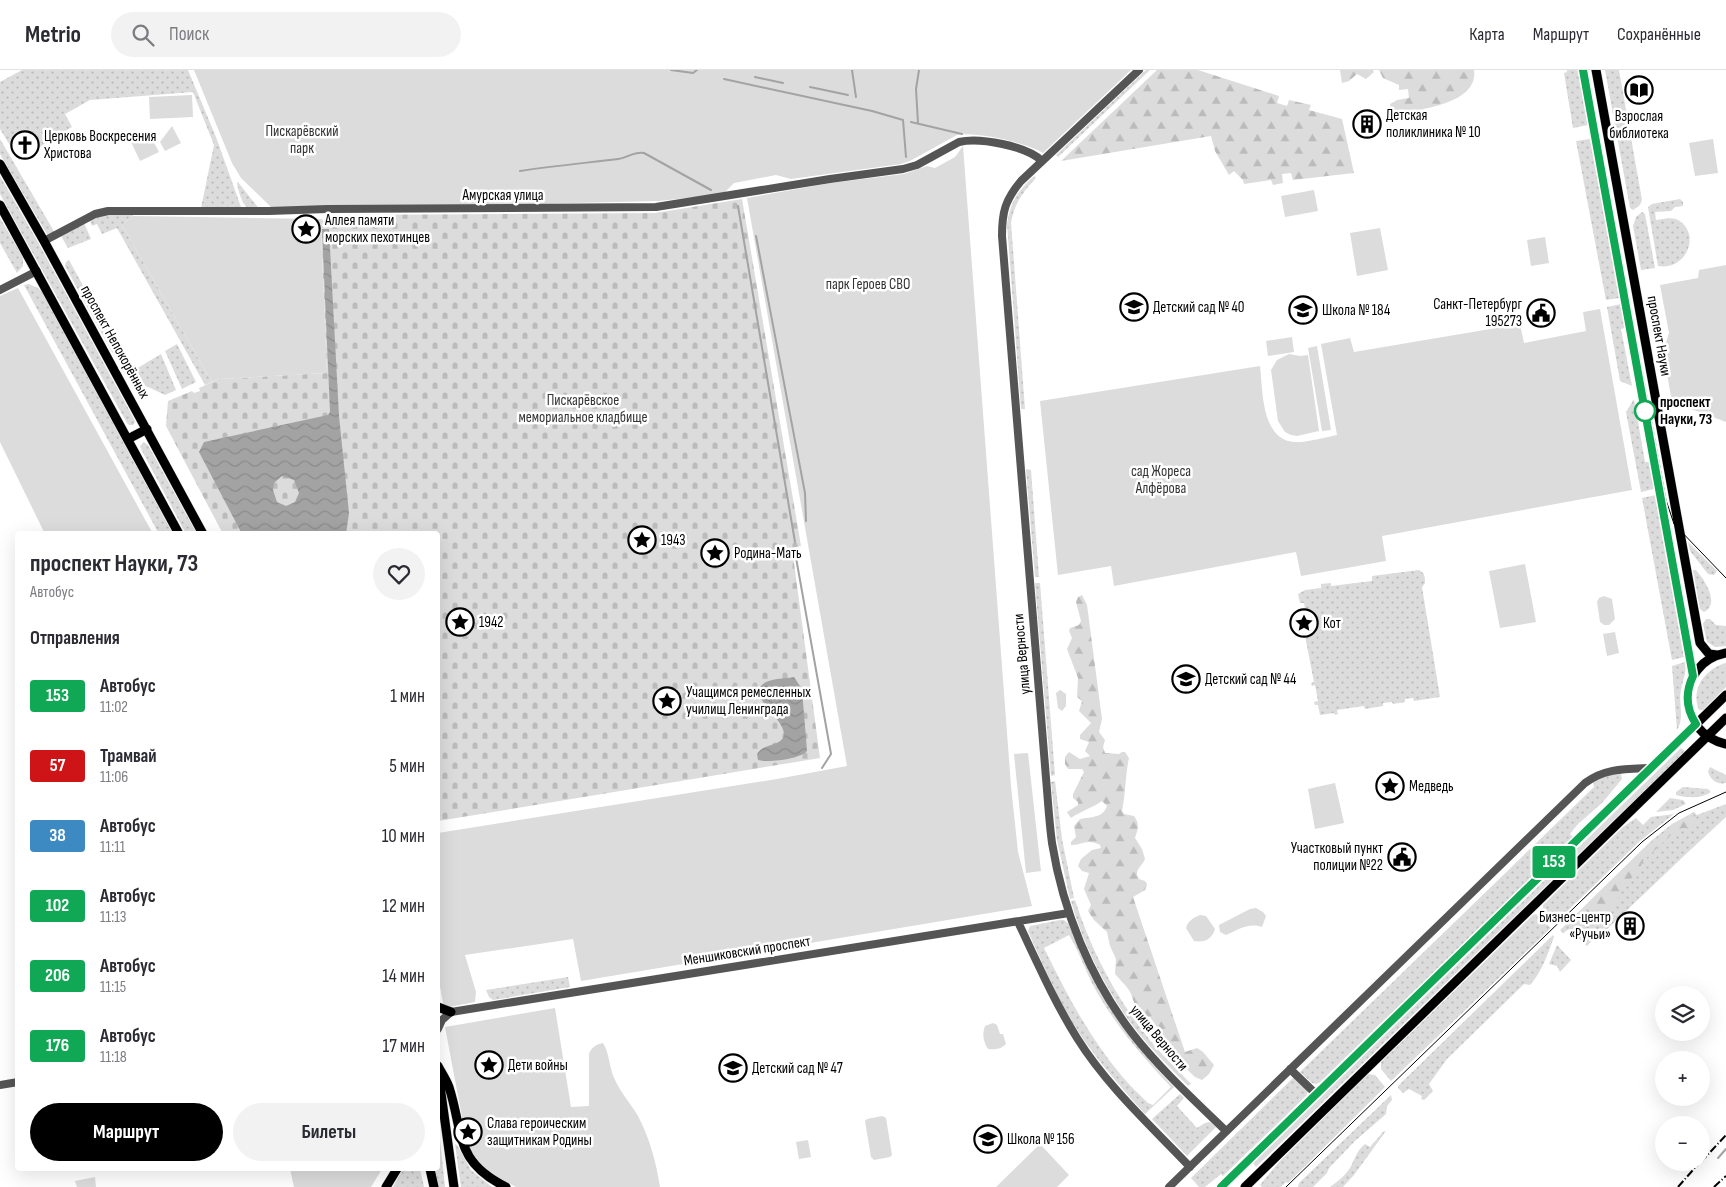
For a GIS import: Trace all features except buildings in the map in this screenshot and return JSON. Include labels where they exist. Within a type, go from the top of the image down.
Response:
[{"type":"main road","name":"проспект Науки","points":[[1583,70],[1693,676]]},
{"type":"main road","name":"проспект Науки","points":[[1596,70],[1700,643],[1709,654],[1722,654]]},
{"type":"main road","name":"проспект Непокорённых","points":[[0,164],[201,531]]},
{"type":"main road","points":[[0,205],[178,531]]},
{"type":"main road","points":[[128,439],[147,429]]},
{"type":"main road","points":[[1678,590],[1691,588]]},
{"type":"main road","name":"проспект Науки","points":[[1722,654],[1703,664],[1693,676],[1688,688],[1687,701],[1690,713],[1696,724],[1708,736],[1726,744]]},
{"type":"main road","points":[[1221,1187],[1726,695]]},
{"type":"main road","points":[[1245,1187],[1726,718]]},
{"type":"main road","points":[[440,1008],[451,1012]]},
{"type":"main road","points":[[440,1070],[448,1085],[463,1146],[469,1158],[488,1177],[506,1187]]},
{"type":"main road","points":[[440,1086],[454,1187]]},
{"type":"main road","points":[[386,1187],[396,1171]]},
{"type":"main road","points":[[430,1171],[434,1187]]},
{"type":"street","name":"улица Верности","points":[[1139,70],[1021,181],[1007,200],[1002,236],[1050,820],[1056,862],[1069,913],[1091,966],[1122,1019],[1143,1046],[1226,1132]]},
{"type":"street","name":"Амурская улица","points":[[44,242],[95,214],[108,211],[269,212],[327,208],[656,208],[830,179],[903,170],[917,165],[966,140],[1025,150],[1042,161]]},
{"type":"street","points":[[0,290],[37,272]]},
{"type":"street","points":[[1169,1187],[1585,783],[1612,770],[1650,768]]},
{"type":"street","name":"Меншиковский проспект","points":[[451,1012],[1069,913]]},
{"type":"street","points":[[1018,922],[1053,998],[1078,1040],[1104,1074],[1190,1167]]},
{"type":"street","points":[[440,1024],[451,1012]]},
{"type":"street","points":[[1290,1069],[1316,1094]]},
{"type":"street","points":[[0,1085],[15,1082]]},
{"type":"green space","points":[[22,70],[188,70],[216,137],[241,207],[201,208],[214,145],[193,92],[90,100],[65,114],[72,127],[19,160],[0,129],[0,82]]},
{"type":"green space","name":"Пискарёвский парк","points":[[194,70],[1131,70],[1043,153],[1025,145],[1001,139],[965,134],[957,135],[901,164],[791,179],[776,175],[734,183],[723,194],[659,201],[274,210],[241,178],[232,163]]},
{"type":"green space","points":[[1146,70],[1150,70],[1058,157],[1056,155]]},
{"type":"green space","points":[[1157,70],[1198,70],[1279,96],[1277,103],[1287,106],[1289,100],[1311,105],[1309,110],[1342,119],[1354,173],[1293,180],[1291,173],[1282,174],[1283,183],[1273,185],[1271,180],[1244,184],[1243,180],[1234,171],[1229,175],[1215,151],[1211,136],[1061,161]]},
{"type":"green space","points":[[1340,70],[1373,70],[1374,72],[1366,79],[1357,74],[1349,81],[1342,83]]},
{"type":"green space","points":[[1379,70],[1474,70],[1473,82],[1467,91],[1457,98],[1430,108],[1392,115],[1390,104],[1397,100],[1409,98],[1408,89],[1399,90],[1399,85],[1383,78]]},
{"type":"green space","points":[[1567,70],[1578,70],[1588,125],[1573,128],[1564,73]]},
{"type":"green space","points":[[1605,70],[1619,70],[1642,200],[1640,205],[1633,210],[1630,208]]},
{"type":"green space","points":[[192,95],[193,117],[150,119],[149,97]]},
{"type":"green space","points":[[172,126],[181,143],[165,151],[160,142]]},
{"type":"green space","points":[[149,133],[159,152],[140,161],[131,142]]},
{"type":"green space","points":[[0,139],[55,233],[48,236],[0,154]]},
{"type":"green space","points":[[1590,139],[1620,298],[1606,300],[1576,141]]},
{"type":"green space","points":[[1713,139],[1718,173],[1695,176],[1689,143]]},
{"type":"green space","name":"парк Героев СВО","points":[[963,146],[1011,786],[1018,852],[1032,906],[581,981],[573,939],[465,955],[476,992],[475,1002],[444,1008],[440,987],[440,833],[777,779],[847,766],[747,198],[831,183],[904,174],[927,166],[935,168],[955,157]]},
{"type":"green space","points":[[0,176],[134,419],[133,425],[127,423],[0,194]]},
{"type":"green space","points":[[1034,176],[1036,178],[1023,193],[1017,204],[1011,223],[1025,409],[1021,409],[1007,224],[1016,197]]},
{"type":"green space","points":[[238,182],[260,210],[248,209],[242,200]]},
{"type":"green space","points":[[1314,190],[1318,211],[1285,217],[1281,196]]},
{"type":"green space","name":"Пискарёвское мемориальное кладбище","points":[[742,199],[801,546],[792,548],[820,758],[440,821],[440,531],[221,531],[166,426],[168,401],[192,391],[194,393],[200,391],[199,388],[219,379],[327,373],[321,229],[324,221],[334,215],[655,213]]},
{"type":"green space","points":[[1680,199],[1683,202],[1683,206],[1675,207],[1671,211],[1655,212],[1656,220],[1674,218],[1684,225],[1690,240],[1688,249],[1677,262],[1668,266],[1658,266],[1648,207],[1652,204]]},
{"type":"green space","points":[[1642,212],[1645,214],[1655,268],[1641,270],[1633,226],[1636,217]]},
{"type":"green space","points":[[109,213],[133,213],[133,216],[122,225],[212,382],[205,385],[117,228],[102,234],[97,224],[92,226],[90,220]]},
{"type":"green space","points":[[133,216],[321,219],[324,221],[321,229],[327,373],[219,379],[212,382],[122,225]]},
{"type":"green space","points":[[0,218],[23,257],[23,266],[17,273],[0,243]]},
{"type":"green space","points":[[84,223],[91,239],[68,248],[61,235]]},
{"type":"green space","points":[[1380,228],[1388,270],[1357,276],[1350,233]]},
{"type":"green space","points":[[1545,237],[1549,263],[1531,266],[1527,240]]},
{"type":"green space","points":[[69,260],[120,353],[112,352],[65,266]]},
{"type":"green space","points":[[1726,265],[1726,422],[1672,402],[1663,352],[1669,333],[1660,285],[1698,278],[1699,270]]},
{"type":"green space","points":[[29,284],[42,292],[171,531],[157,531],[24,285]]},
{"type":"green space","points":[[18,288],[151,531],[44,531],[0,442],[0,296]]},
{"type":"green space","points":[[1621,304],[1625,328],[1621,329],[1632,386],[1620,381],[1607,307]]},
{"type":"green space","name":"сад Жореса Алфёрова","points":[[1600,309],[1632,490],[1382,536],[1386,561],[1301,576],[1296,552],[1114,586],[1111,566],[1058,575],[1040,401],[1260,366],[1263,401],[1270,424],[1276,433],[1284,439],[1295,442],[1310,441],[1337,435],[1321,344],[1350,338],[1354,352],[1520,324],[1524,343],[1586,331],[1583,312]]},
{"type":"green space","points":[[1292,337],[1294,352],[1268,356],[1266,341]]},
{"type":"green space","points":[[177,344],[196,382],[182,389],[165,351]]},
{"type":"green space","points":[[1317,346],[1331,430],[1322,431],[1308,348]]},
{"type":"green space","points":[[161,354],[176,390],[165,395],[144,385],[136,369]]},
{"type":"green space","points":[[1289,354],[1308,355],[1319,431],[1297,436],[1291,435],[1285,432],[1278,421],[1271,370],[1277,360]]},
{"type":"green space","points":[[1634,399],[1645,462],[1649,462],[1654,489],[1641,492],[1626,412]]},
{"type":"green space","points":[[144,442],[148,445],[195,531],[184,531],[140,446]]},
{"type":"green space","points":[[1026,469],[1031,470],[1039,577],[1035,577]]},
{"type":"green space","points":[[1656,495],[1684,657],[1672,660],[1642,498]]},
{"type":"green space","points":[[1688,542],[1717,571],[1714,575],[1708,574],[1690,551]]},
{"type":"green space","points":[[1525,564],[1536,622],[1500,628],[1489,571]]},
{"type":"green space","points":[[1419,570],[1425,577],[1425,583],[1422,587],[1440,697],[1414,701],[1413,698],[1405,699],[1405,702],[1383,703],[1383,706],[1365,709],[1364,706],[1337,710],[1338,714],[1335,715],[1334,713],[1320,715],[1318,705],[1315,705],[1314,702],[1318,701],[1315,685],[1312,686],[1311,683],[1314,682],[1300,610],[1305,609],[1304,603],[1300,603],[1298,594],[1305,590],[1321,588],[1321,584],[1331,583],[1331,586],[1372,581],[1372,576]]},
{"type":"green space","points":[[1693,570],[1696,570],[1703,579],[1711,598],[1709,608],[1704,612],[1700,609]]},
{"type":"green space","points":[[1035,583],[1040,583],[1055,775],[1051,776]]},
{"type":"green space","points":[[1082,595],[1087,605],[1102,719],[1099,732],[1105,740],[1103,747],[1105,753],[1119,754],[1125,752],[1129,758],[1122,811],[1124,814],[1134,816],[1138,824],[1135,838],[1142,849],[1145,859],[1137,876],[1147,884],[1145,890],[1133,897],[1185,1052],[1197,1048],[1214,1065],[1209,1074],[1202,1080],[1195,1077],[1171,1054],[1158,1037],[1157,1027],[1150,1017],[1144,1020],[1136,1008],[1130,992],[1115,974],[1116,959],[1110,946],[1107,932],[1094,920],[1088,911],[1091,905],[1084,889],[1089,873],[1082,871],[1078,866],[1081,859],[1092,850],[1101,848],[1100,845],[1089,842],[1071,845],[1071,842],[1076,837],[1074,826],[1080,819],[1100,815],[1107,806],[1102,801],[1071,818],[1067,812],[1078,805],[1078,802],[1073,798],[1073,794],[1084,772],[1082,769],[1068,769],[1065,764],[1065,757],[1069,752],[1080,759],[1090,756],[1085,751],[1089,742],[1080,739],[1080,735],[1091,723],[1079,711],[1082,701],[1077,697],[1078,678],[1067,649],[1072,638],[1069,631],[1070,628],[1079,625],[1081,621],[1076,602],[1078,597]]},
{"type":"green space","points":[[1604,596],[1612,599],[1615,619],[1609,625],[1604,625],[1600,622],[1597,602],[1599,598]]},
{"type":"green space","points":[[1706,619],[1710,619],[1716,625],[1726,626],[1726,646],[1715,647],[1707,642],[1703,624]]},
{"type":"green space","points":[[1615,632],[1619,653],[1607,656],[1603,634]]},
{"type":"green space","points":[[1685,662],[1685,673],[1680,695],[1681,721],[1677,730],[1672,666]]},
{"type":"green space","points":[[1726,663],[1726,687],[1703,710],[1699,710],[1697,694],[1702,680],[1712,670]]},
{"type":"green space","points":[[1060,690],[1066,694],[1066,706],[1062,711],[1058,708],[1056,693]]},
{"type":"green space","points":[[1681,748],[1685,751],[1256,1167],[1253,1163]]},
{"type":"green space","points":[[1028,753],[1041,871],[1026,873],[1014,754]]},
{"type":"green space","points":[[1710,767],[1726,775],[1726,783],[1720,783],[1712,779],[1708,771]]},
{"type":"green space","points":[[1614,773],[1621,773],[1622,779],[1602,803],[1578,824],[1570,834],[1573,837],[1319,1083],[1312,1083],[1300,1072],[1594,787],[1593,782]]},
{"type":"green space","points":[[1055,781],[1062,839],[1074,898],[1070,899],[1057,840],[1051,782]]},
{"type":"green space","points":[[1335,783],[1344,823],[1315,829],[1308,789]]},
{"type":"green space","points":[[1683,787],[1708,789],[1711,792],[1703,796],[1694,797],[1676,795],[1676,792]]},
{"type":"green space","points":[[1670,798],[1683,800],[1686,804],[1673,810],[1656,812]]},
{"type":"green space","points":[[1726,804],[1726,817],[1605,931],[1603,929],[1587,946],[1569,929],[1563,933],[1560,930],[1651,841],[1672,824],[1694,812],[1697,815]]},
{"type":"green space","points":[[1694,813],[1696,817],[1695,823],[1691,828],[1682,828],[1672,834],[1642,862],[1640,870],[1621,888],[1617,902],[1600,918],[1584,915],[1577,919],[1575,916],[1646,848],[1677,823]]},
{"type":"green space","points":[[1674,814],[1640,841],[1555,923],[1543,911],[1543,905],[1623,827],[1636,818],[1643,825],[1651,817]]},
{"type":"green space","points":[[1075,900],[1097,955],[1115,990],[1149,1039],[1191,1084],[1188,1086],[1142,1037],[1115,1000],[1098,969],[1076,918],[1071,901]]},
{"type":"green space","points":[[1256,908],[1266,916],[1262,927],[1252,925],[1226,935],[1220,932],[1219,925],[1250,909]]},
{"type":"green space","points":[[1536,914],[1551,928],[1391,1081],[1381,1069],[1381,1062]]},
{"type":"green space","points":[[1200,915],[1206,916],[1215,929],[1208,940],[1194,941],[1186,928],[1191,920]]},
{"type":"green space","points":[[1060,920],[1064,920],[1069,924],[1089,969],[1113,1011],[1141,1050],[1174,1087],[1145,1114],[1107,1070],[1077,1030],[1041,960],[1028,931],[1030,926]],"holes":[[[1069,935],[1094,987],[1111,1014],[1139,1052],[1171,1087],[1153,1105],[1148,1103],[1127,1082],[1088,1030],[1044,948]]]},
{"type":"green space","points":[[1553,935],[1554,937],[1547,956],[1534,980],[1530,985],[1524,984],[1447,1059],[1429,1084],[1433,1091],[1424,1100],[1421,1099],[1422,1096],[1409,1089],[1403,1093],[1398,1086]]},
{"type":"green space","points":[[1557,945],[1571,960],[1560,972],[1557,966],[1549,964]]},
{"type":"green space","points":[[568,977],[570,987],[493,1000],[489,997],[486,990]]},
{"type":"green space","points":[[555,1008],[571,1107],[589,1106],[589,1054],[594,1047],[603,1043],[615,1080],[638,1116],[646,1133],[660,1187],[516,1187],[492,1174],[473,1156],[466,1144],[458,1118],[462,1117],[445,1027]]},
{"type":"green space","points":[[993,1023],[997,1025],[1000,1034],[1003,1034],[1006,1044],[997,1049],[988,1049],[983,1035],[985,1026]]},
{"type":"green space","points":[[1368,1074],[1375,1075],[1385,1087],[1288,1183],[1286,1182],[1281,1187],[1262,1187],[1260,1185],[1278,1163]]},
{"type":"green space","points":[[1294,1077],[1308,1091],[1306,1096],[1223,1176],[1221,1174],[1205,1187],[1199,1187],[1191,1178]]},
{"type":"green space","points":[[1180,1094],[1184,1098],[1177,1106],[1197,1128],[1210,1122],[1216,1127],[1187,1156],[1152,1119]]},
{"type":"green space","points":[[1391,1095],[1392,1100],[1387,1106],[1386,1114],[1355,1141],[1313,1187],[1298,1187],[1299,1183]]},
{"type":"green space","points":[[882,1116],[886,1118],[892,1155],[874,1160],[871,1157],[865,1121]]},
{"type":"green space","points":[[1386,1131],[1343,1187],[1330,1187],[1348,1171],[1362,1146],[1365,1144],[1370,1147]]},
{"type":"green space","points":[[440,1140],[445,1187],[439,1187],[435,1171],[440,1171]]},
{"type":"green space","points":[[808,1140],[811,1157],[799,1159],[796,1142]]},
{"type":"green space","points":[[455,1144],[471,1170],[492,1187],[461,1187]]},
{"type":"green space","points":[[1040,1144],[1069,1175],[1057,1187],[996,1187]]},
{"type":"green space","points":[[290,1171],[381,1171],[371,1187],[294,1187]]},
{"type":"green space","points":[[402,1171],[420,1171],[424,1187],[393,1187]]},
{"type":"green space","points":[[95,1177],[96,1187],[77,1187],[75,1181]]},
{"type":"water","points":[[322,229],[329,229],[339,416],[349,513],[346,531],[240,531],[199,452],[204,442],[328,415],[330,412]],"holes":[[[282,476],[294,480],[299,493],[295,502],[286,506],[277,502],[273,490],[274,483]]]},
{"type":"water","points":[[794,677],[802,689],[807,751],[784,760],[758,760],[757,754],[763,748],[780,741],[783,738],[784,732],[781,725],[764,703],[759,689],[763,684],[770,681]]},
{"type":"waterway","points":[[671,70],[693,73],[697,70]]},
{"type":"waterway","points":[[852,70],[856,97]]},
{"type":"waterway","points":[[918,123],[916,89],[919,70]]},
{"type":"waterway","points":[[755,77],[783,83]]},
{"type":"waterway","points":[[724,79],[872,111],[903,120],[906,157]]},
{"type":"waterway","points":[[810,87],[848,95]]},
{"type":"waterway","points":[[911,122],[962,134]]},
{"type":"waterway","points":[[520,171],[618,159],[644,153],[711,190]]},
{"type":"waterway","points":[[738,206],[795,542]]},
{"type":"waterway","points":[[756,236],[805,493],[806,521]]},
{"type":"waterway","points":[[795,552],[831,754],[822,768]]},
{"type":"waterway","points":[[1718,1158],[1726,1149]]},
{"type":"tram line","points":[[1587,70],[1666,500],[1674,524],[1726,578]]},
{"type":"tram line","points":[[1286,1187],[1642,842],[1679,813],[1726,792]]},
{"type":"railway","points":[[1710,1152],[1726,1135]]},
{"type":"railway","points":[[1678,1187],[1692,1171]]},
{"type":"railway","points":[[1714,1187],[1726,1176]]},
{"type":"bus line","name":"153","points":[[1221,1187],[1696,724],[1692,719],[1687,701],[1688,688],[1693,676],[1583,70]]},
{"type":"place","name":"Взрослая библиотека","points":[[1639,90]]},
{"type":"place","name":"Детская поликлиника № 10","points":[[1367,124]]},
{"type":"place","name":"Церковь Воскресения Христова","points":[[25,145]]},
{"type":"place","name":"Аллея памяти морских пехотинцев","points":[[306,229]]},
{"type":"place","name":"Детский сад № 40","points":[[1134,307]]},
{"type":"place","name":"Школа № 184","points":[[1303,310]]},
{"type":"place","name":"Санкт-Петербург 195273","points":[[1541,313]]},
{"type":"place","name":"проспект Науки, 73","points":[[1645,411]]},
{"type":"place","name":"1943","points":[[642,540]]},
{"type":"place","name":"Родина-Мать","points":[[715,553]]},
{"type":"place","name":"1942","points":[[460,622]]},
{"type":"place","name":"Кот","points":[[1304,623]]},
{"type":"place","name":"Детский сад № 44","points":[[1186,679]]},
{"type":"place","name":"Учащимся ремесленных училищ Ленинграда","points":[[667,701]]},
{"type":"place","name":"Медведь","points":[[1390,786]]},
{"type":"place","name":"Участковый пункт полиции №22","points":[[1402,857]]},
{"type":"place","name":"Бизнес-центр «Ручьи»","points":[[1630,926]]},
{"type":"place","name":"Дети войны","points":[[489,1065]]},
{"type":"place","name":"Детский сад № 47","points":[[733,1068]]},
{"type":"place","name":"Слава героическим защитникам Родины","points":[[468,1132]]},
{"type":"place","name":"Школа № 156","points":[[988,1139]]}]
